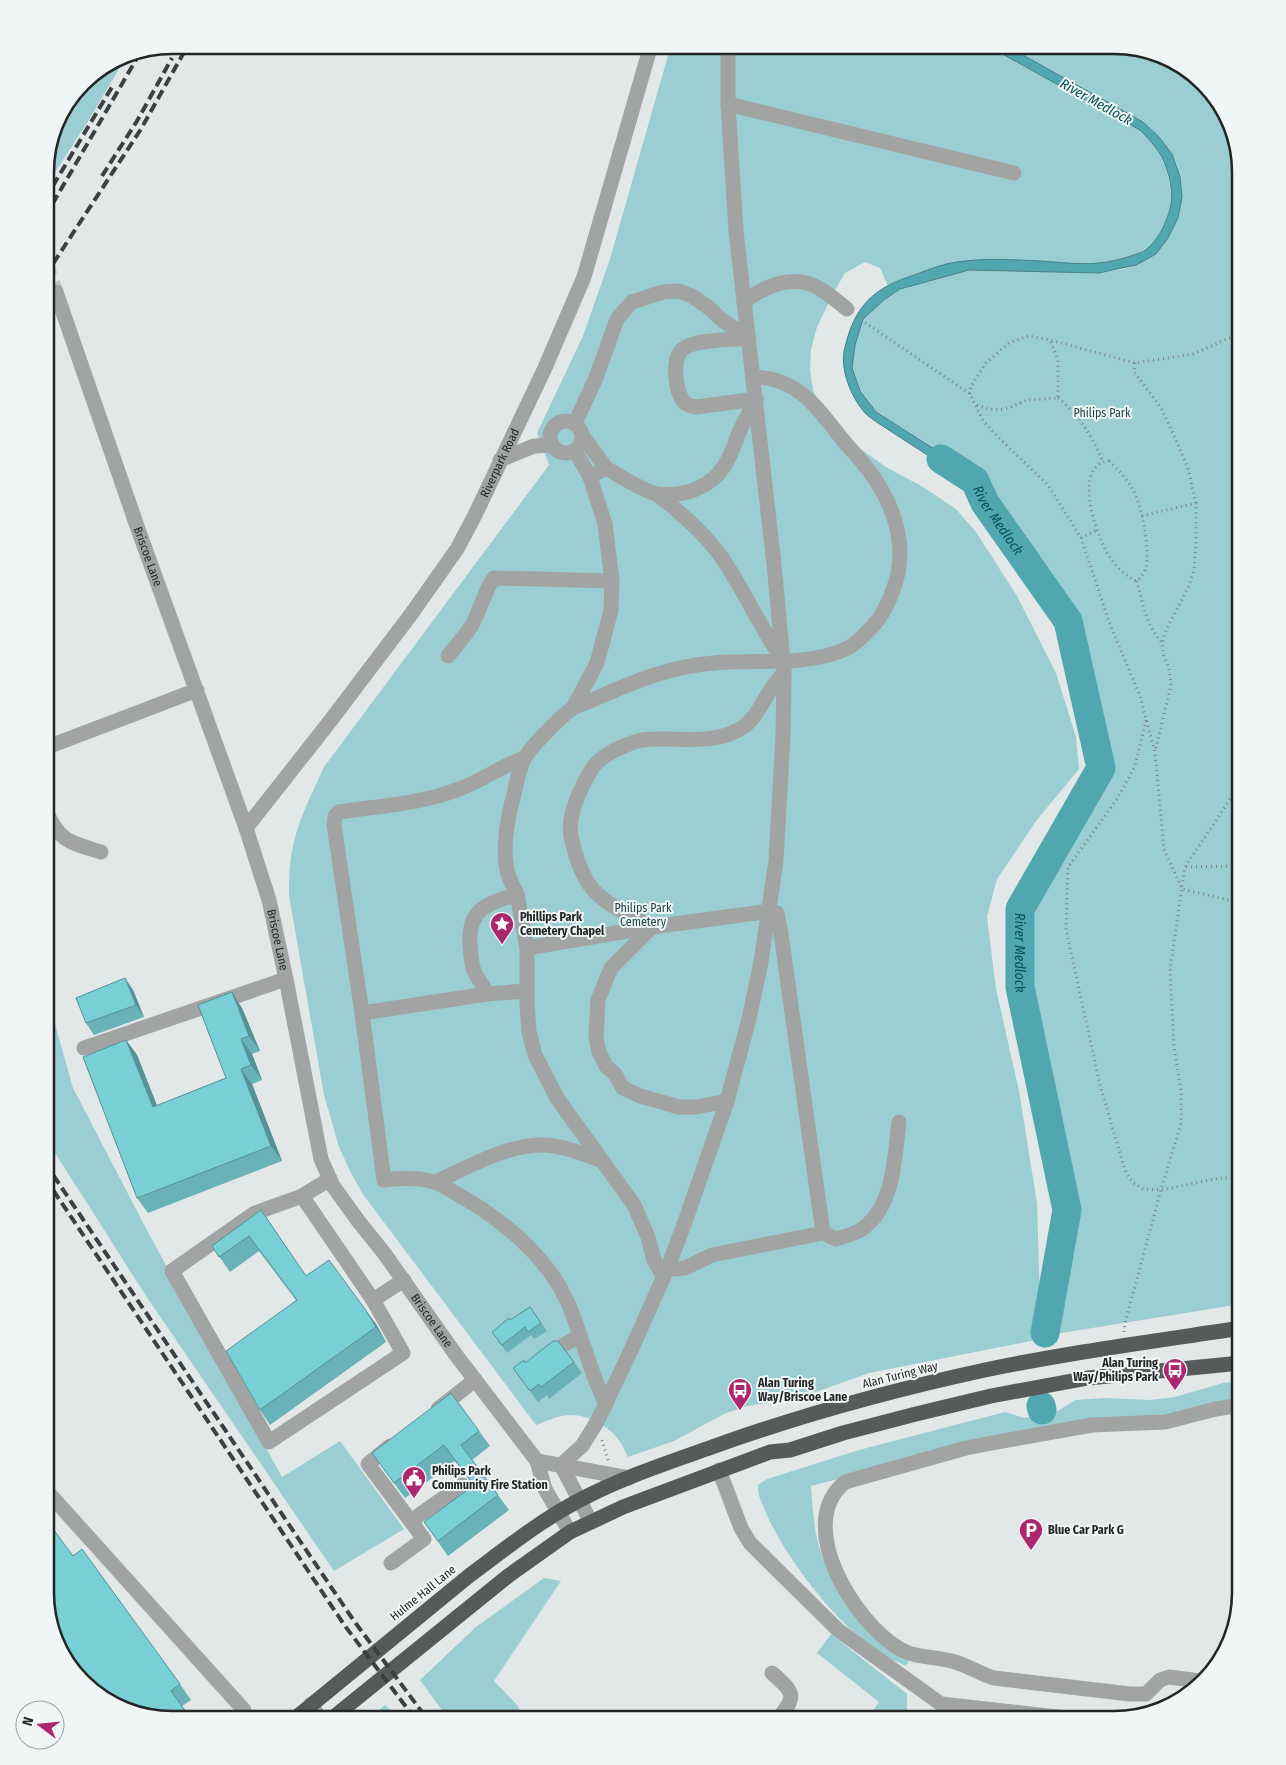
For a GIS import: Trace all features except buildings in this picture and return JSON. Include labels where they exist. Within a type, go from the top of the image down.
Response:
[{"type":"highway","name":"Alan Turing Way","points":[[580,1500],[629,1478],[754,1432],[843,1406],[985,1370],[1054,1357],[1232,1329]]},
{"type":"highway","points":[[341,1711],[508,1576],[570,1532],[623,1507],[770,1452],[790,1450],[843,1433],[990,1396],[1088,1378],[1232,1364]]},
{"type":"highway","name":"Hulme Hall Lane","points":[[303,1711],[470,1575],[559,1512],[580,1500]]},
{"type":"street","name":"Riverpark Road","points":[[246,828],[331,720],[412,612],[457,549],[475,515],[544,370],[584,277],[649,54]]},
{"type":"street","points":[[561,1465],[582,1446],[597,1422],[666,1271],[686,1219],[726,1101],[749,1018],[770,911],[776,852],[783,736],[784,666],[754,377],[736,230],[728,104],[728,54]]},
{"type":"street","points":[[728,104],[1014,173]]},
{"type":"street","points":[[744,302],[754,294],[770,286],[781,283],[800,282],[818,288],[847,309]]},
{"type":"street","points":[[748,338],[692,296],[679,291],[663,292],[632,302],[617,319],[578,429],[581,444],[575,451],[570,453],[559,452],[552,445],[550,434],[555,425],[564,421],[578,429],[606,468],[657,494],[697,528],[721,556],[784,666]]},
{"type":"street","name":"Briscoe Lane","points":[[56,292],[135,520],[246,828],[269,900],[322,1159],[330,1179],[456,1355],[537,1461]]},
{"type":"street","points":[[748,338],[697,343],[684,348],[676,360],[676,373],[681,396],[689,406],[696,407],[756,399]]},
{"type":"street","points":[[606,1404],[595,1382],[589,1358],[567,1299],[550,1273],[514,1232],[464,1198],[435,1182],[402,1178],[384,1180],[362,1013],[334,825],[335,816],[339,812],[431,798],[458,790],[478,781],[499,768],[524,758],[573,708],[622,686],[672,670],[716,662],[784,666],[798,661],[826,656],[849,648],[880,619],[899,575],[900,547],[896,523],[886,498],[868,468],[806,396],[790,386],[775,380],[754,377]]},
{"type":"street","points":[[657,494],[682,494],[701,487],[716,477],[732,453],[739,431],[756,399]]},
{"type":"street","points":[[500,460],[534,446],[552,445]]},
{"type":"street","points":[[573,708],[596,663],[611,610],[612,580],[605,524],[590,477],[575,451]]},
{"type":"street","points":[[590,477],[606,468]]},
{"type":"street","points":[[448,656],[472,625],[494,578],[612,580]]},
{"type":"street","points":[[652,927],[611,905],[593,890],[584,878],[578,864],[570,831],[571,817],[578,794],[594,764],[608,753],[642,740],[708,739],[727,734],[744,726],[758,712],[784,666]]},
{"type":"street","points":[[54,745],[196,690]]},
{"type":"street","points":[[524,758],[510,808],[506,832],[508,874],[517,894],[527,948],[526,991],[530,1032],[535,1055],[557,1098],[634,1205],[648,1237],[654,1260],[666,1271]]},
{"type":"street","points":[[54,828],[66,840],[102,852]]},
{"type":"street","points":[[487,994],[474,971],[471,960],[470,933],[472,922],[478,911],[490,904],[517,894]]},
{"type":"street","points":[[527,948],[652,927],[770,911],[777,913],[823,1233]]},
{"type":"street","points":[[652,927],[611,968],[598,1000],[596,1037],[599,1052],[606,1066],[615,1074],[623,1088],[640,1096],[679,1107],[726,1101]]},
{"type":"street","points":[[84,1048],[286,979]]},
{"type":"street","points":[[362,1013],[487,994],[526,991]]},
{"type":"street","points":[[666,1271],[685,1268],[712,1255],[823,1233],[836,1239],[861,1230],[882,1208],[888,1195],[898,1122]]},
{"type":"street","points":[[435,1182],[481,1161],[516,1148],[531,1145],[547,1145],[574,1151],[600,1160]]},
{"type":"street","points":[[302,1196],[373,1300],[403,1353],[269,1442],[172,1271],[255,1213],[302,1196],[330,1179]]},
{"type":"street","points":[[373,1300],[404,1280]]},
{"type":"street","points":[[565,1344],[580,1336]]},
{"type":"street","points":[[429,1416],[475,1380]]},
{"type":"street","points":[[1194,1680],[1169,1677],[1160,1680],[1146,1694],[1130,1694],[994,1678],[983,1675],[954,1661],[926,1658],[900,1648],[884,1638],[870,1624],[843,1585],[826,1546],[825,1527],[830,1499],[837,1488],[844,1482],[966,1448],[1092,1425],[1165,1422],[1232,1406]]},
{"type":"street","points":[[391,1563],[424,1539],[368,1464],[399,1440]]},
{"type":"street","points":[[570,1532],[545,1490],[537,1461],[629,1478]]},
{"type":"street","points":[[561,1465],[591,1522]]},
{"type":"street","points":[[719,1470],[741,1528],[750,1543],[838,1630],[941,1704],[1004,1711]]},
{"type":"street","points":[[411,1521],[462,1485]]},
{"type":"street","points":[[54,1499],[244,1710]]},
{"type":"street","points":[[772,1672],[788,1687],[791,1696],[789,1705],[784,1711]]},
{"type":"street","points":[[311,1704],[315,1711]]},
{"type":"path","points":[[864,322],[970,394],[983,421],[1048,485],[1081,538],[1109,622],[1140,696],[1155,753],[1164,849],[1182,889]]},
{"type":"path","points":[[970,394],[971,386],[986,363],[1009,343],[1028,336],[1050,340],[1135,363],[1193,354],[1232,337]]},
{"type":"path","points":[[1050,340],[1058,360],[1058,398]]},
{"type":"path","points":[[1135,363],[1134,372],[1161,408],[1181,450],[1188,468],[1196,503],[1194,570],[1188,588],[1166,630],[1162,644],[1169,668],[1171,685],[1155,753]]},
{"type":"path","points":[[976,405],[999,410],[1027,400],[1058,398],[1078,416],[1091,435],[1103,462]]},
{"type":"path","points":[[1137,581],[1130,578],[1115,564],[1103,546],[1097,530],[1088,489],[1090,477],[1094,469],[1103,462],[1109,461],[1133,488],[1142,516],[1147,557],[1145,569],[1137,581],[1146,617],[1162,644]]},
{"type":"path","points":[[1142,516],[1196,503]]},
{"type":"path","points":[[1081,538],[1097,530]]},
{"type":"path","points":[[1146,720],[1135,766],[1117,799],[1068,867],[1066,930],[1100,1085],[1124,1170],[1132,1182],[1143,1189],[1161,1190],[1220,1178],[1232,1177]]},
{"type":"path","points":[[1121,1347],[1125,1323],[1181,1123],[1181,1091],[1174,1047],[1170,969],[1185,867],[1232,796]]},
{"type":"path","points":[[1185,867],[1232,866]]},
{"type":"path","points":[[1182,889],[1232,902]]},
{"type":"green space","name":"Philips Park Cemetery","points":[[668,54],[1002,54],[1140,130],[1159,152],[1166,168],[1170,187],[1170,212],[1164,228],[1148,247],[1131,256],[1120,259],[1098,262],[921,272],[888,286],[880,268],[865,262],[845,273],[817,327],[811,349],[810,370],[813,390],[822,408],[851,442],[886,467],[923,487],[956,509],[976,532],[1017,596],[1056,673],[1076,737],[1079,769],[1036,821],[997,879],[987,917],[996,989],[1019,1091],[1037,1203],[1041,1339],[869,1373],[799,1398],[747,1406],[724,1414],[674,1441],[628,1457],[615,1435],[591,1419],[567,1415],[536,1425],[362,1193],[339,1147],[324,1095],[289,896],[291,856],[297,832],[307,804],[324,767],[549,465],[537,433],[583,336],[610,259]]},
{"type":"green space","name":"Philips Park","points":[[1021,54],[1122,54],[1152,60],[1167,66],[1186,78],[1208,100],[1223,127],[1231,156],[1232,1305],[1049,1335],[1071,1210],[1022,986],[1023,909],[1103,768],[1070,619],[987,502],[978,477],[876,412],[860,391],[852,369],[855,345],[863,319],[885,299],[900,289],[969,270],[1099,273],[1119,270],[1137,264],[1158,248],[1174,227],[1180,211],[1158,136],[1143,122]]},
{"type":"green space","points":[[121,65],[54,174],[58,141],[66,119],[78,100],[94,83]]},
{"type":"green space","points":[[54,1021],[73,1088],[149,1234],[282,1477],[340,1441],[404,1529],[334,1571],[146,1296],[54,1151]]},
{"type":"green space","points":[[1232,1382],[1232,1401],[1172,1416],[853,1475],[811,1486],[814,1523],[819,1547],[835,1586],[847,1606],[876,1639],[892,1651],[910,1659],[906,1666],[878,1652],[845,1624],[829,1607],[785,1549],[774,1530],[759,1495],[758,1485],[767,1479],[859,1450],[1005,1412],[1024,1418],[1058,1411],[1075,1400],[1104,1398],[1150,1400],[1175,1397]]},
{"type":"green space","points":[[544,1578],[561,1581],[494,1681],[521,1711],[442,1711],[420,1680],[476,1627]]},
{"type":"green space","points":[[831,1634],[907,1694],[907,1711],[873,1711],[879,1702],[817,1653]]},
{"type":"green space","points":[[385,1705],[391,1711],[379,1711]]},
{"type":"water","points":[[1002,54],[1021,54],[1143,122],[1158,136],[1172,154],[1180,177],[1182,197],[1178,218],[1168,238],[1156,254],[1136,265],[1099,273],[969,270],[900,289],[885,299],[863,319],[855,345],[852,368],[860,391],[876,412],[978,477],[969,482],[866,414],[851,391],[845,373],[845,347],[854,320],[860,310],[887,286],[926,270],[952,263],[993,259],[1069,263],[1108,262],[1142,252],[1152,244],[1161,231],[1170,211],[1172,200],[1170,180],[1162,157],[1140,130]]},
{"type":"waterway","name":"River Medlock","points":[[941,459],[975,481],[985,503],[1068,621],[1101,768],[1020,909],[1020,987],[1067,1210],[1045,1333]]},
{"type":"waterway","name":"River Medlock","points":[[1041,1406],[1042,1410]]},
{"type":"tunnel","points":[[54,286],[56,292]]},
{"type":"railway","points":[[54,262],[141,129],[183,54]]},
{"type":"railway","points":[[102,176],[137,121],[172,58]]},
{"type":"railway","points":[[54,201],[136,59]]},
{"type":"railway","points":[[54,184],[112,87]]},
{"type":"railway","points":[[54,1176],[354,1621],[421,1711]]},
{"type":"railway","points":[[54,1191],[345,1626],[409,1711]]},
{"type":"place","name":"Phillips Park Cemetery Chapel","points":[[502,945]]},
{"type":"place","name":"Alan Turing Way/Philips Park","points":[[1175,1391]]},
{"type":"place","name":"Alan Turing Way/Briscoe Lane","points":[[740,1411]]},
{"type":"place","name":"Philips Park Community Fire Station","points":[[414,1499]]},
{"type":"place","name":"Blue Car Park G","points":[[1031,1551]]}]
